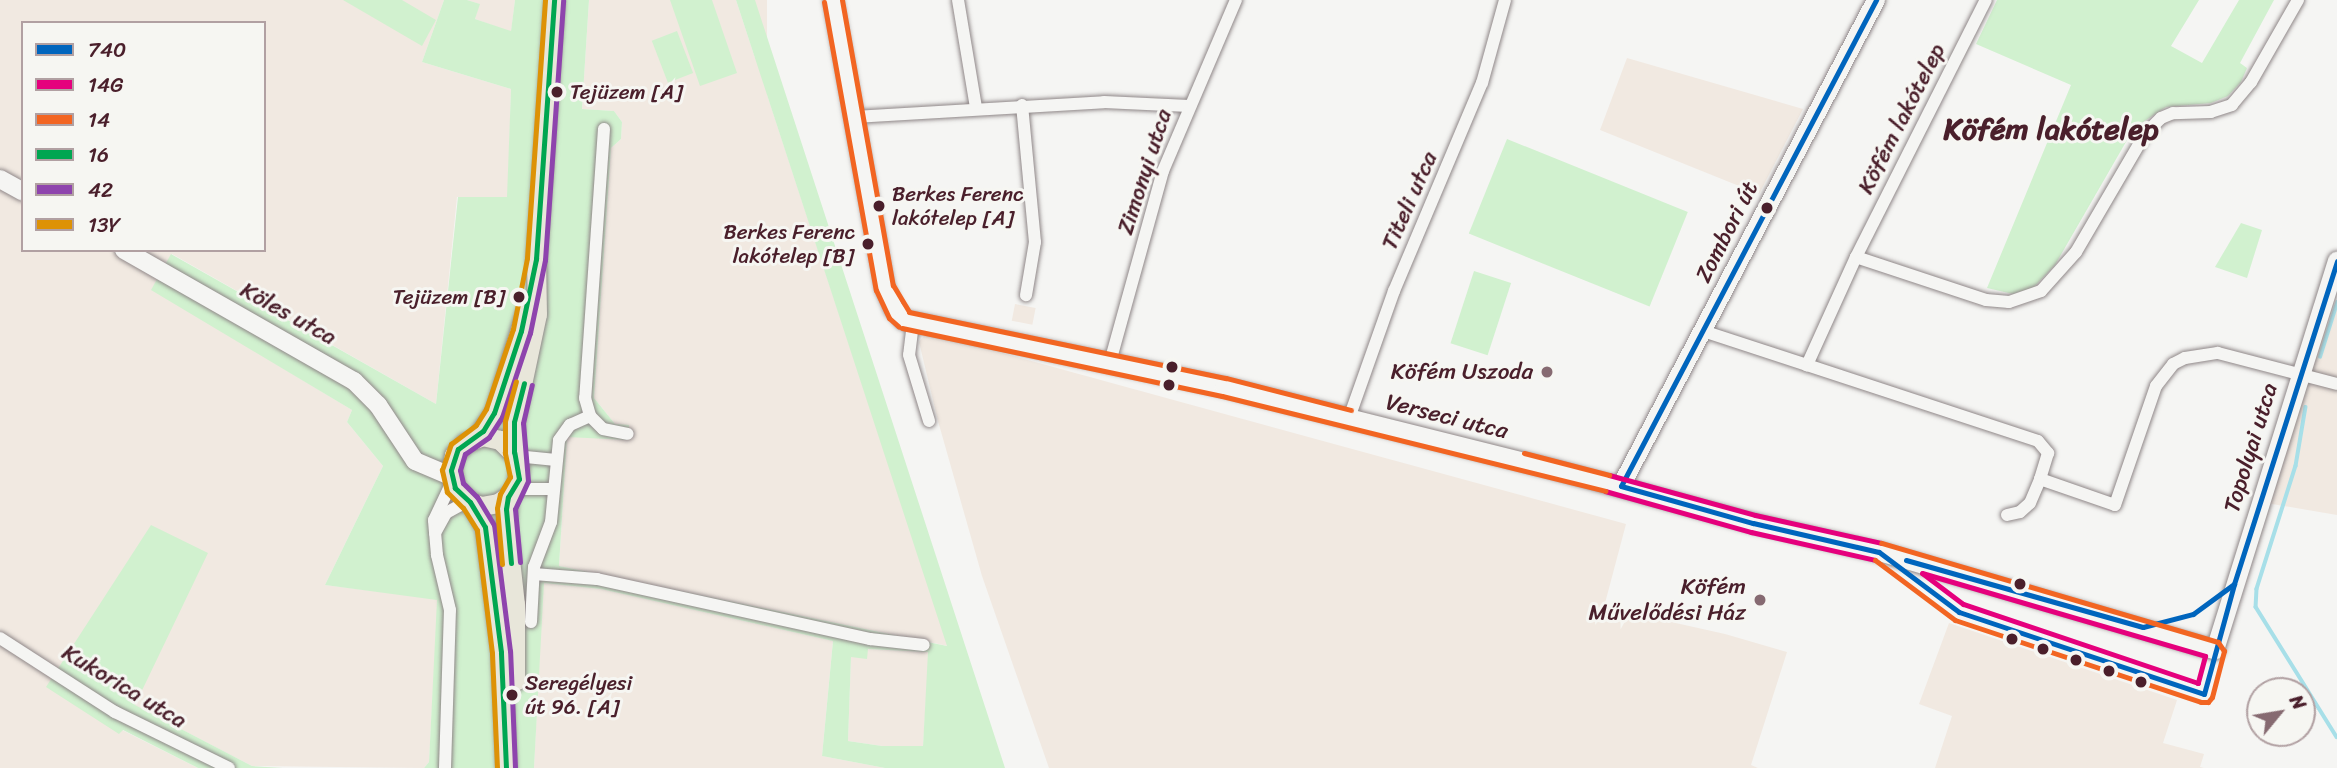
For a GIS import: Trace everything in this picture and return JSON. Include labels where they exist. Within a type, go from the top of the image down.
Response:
[{"type":"main road","points":[[506,768],[514,706],[515,614],[506,523],[511,493],[520,473],[515,454],[514,422],[537,314],[536,259],[554,0]]},
{"type":"main road","points":[[477,438],[494,413],[510,368],[521,331],[536,259]]},
{"type":"main road","points":[[507,745],[502,727],[499,626],[485,527],[452,479],[454,455],[465,443],[477,438],[500,440],[515,454]]},
{"type":"main road","points":[[469,502],[493,505],[511,493]]},
{"type":"street","points":[[833,0],[885,288],[894,309],[909,322],[909,355],[929,421]]},
{"type":"street","points":[[958,0],[976,107]]},
{"type":"street","name":"Zimonyi utca","points":[[1110,362],[1163,172],[1236,0]]},
{"type":"street","name":"Titeli utca","points":[[1349,418],[1394,291],[1482,83],[1505,0]]},
{"type":"street","name":"Zombori út","points":[[1621,486],[1876,0]]},
{"type":"street","name":"Köfém lakótelep","points":[[1807,365],[1856,257],[1986,0]]},
{"type":"street","points":[[1856,257],[1986,300],[2009,302],[2041,291],[2076,251],[2145,134],[2161,118],[2173,113],[2211,112],[2232,104],[2251,82],[2298,0]]},
{"type":"street","points":[[854,117],[976,107],[1104,102],[1189,106]]},
{"type":"street","points":[[1022,105],[1035,242],[1026,295]]},
{"type":"street","points":[[604,129],[585,398],[590,416],[603,429],[628,434]]},
{"type":"street","points":[[0,179],[21,191]]},
{"type":"street","name":"Köles utca","points":[[128,252],[354,381],[378,405],[419,465],[452,479]]},
{"type":"street","name":"Topolyai utca","points":[[2215,650],[2337,261]]},
{"type":"street","name":"Verseci utca","points":[[909,322],[1110,362],[1621,486],[1753,523],[1879,552],[2215,650]]},
{"type":"street","points":[[1703,331],[2038,442],[2048,453],[2030,503],[2020,512],[2007,515]]},
{"type":"street","points":[[2040,479],[2115,505],[2156,386],[2174,364],[2185,358],[2218,353],[2337,384]]},
{"type":"street","points":[[531,622],[534,575],[538,555],[551,522],[556,460],[563,431],[590,416]]},
{"type":"street","points":[[407,445],[429,459],[454,455]]},
{"type":"street","points":[[515,454],[556,460]]},
{"type":"street","points":[[445,768],[450,610],[437,555],[435,513],[452,479]]},
{"type":"street","points":[[511,493],[554,489]]},
{"type":"street","points":[[435,533],[446,513],[469,502]]},
{"type":"street","points":[[534,575],[597,579],[870,639],[924,645]]},
{"type":"street","name":"Kukorica utca","points":[[0,638],[116,712],[229,768]]},
{"type":"shaded area","points":[[0,0],[444,0],[422,62],[511,89],[508,197],[457,197],[436,404],[172,254],[152,289],[352,410],[347,422],[383,466],[325,585],[438,599],[429,762],[424,768],[252,766],[134,705],[207,553],[119,734],[122,730],[198,768],[0,768]]},
{"type":"shaded area","points":[[467,0],[515,0],[511,32],[475,19],[479,4]]},
{"type":"shaded area","points":[[589,0],[736,0],[948,646],[559,566],[567,436],[628,440],[594,398],[611,148],[621,139],[622,122],[614,111],[582,109]]},
{"type":"shaded area","points":[[755,0],[767,0],[767,768],[755,768]]},
{"type":"shaded area","points":[[1627,58],[1803,109],[1759,194],[1600,130]]},
{"type":"shaded area","points":[[2337,303],[2337,515],[2255,501]]},
{"type":"shaded area","points":[[1015,304],[1036,308],[1032,325],[1012,321]]},
{"type":"shaded area","points":[[933,334],[1626,524],[1604,607],[1725,634],[1787,652],[1751,765],[1758,768],[1049,768],[982,576],[938,421],[919,342],[924,336]]},
{"type":"shaded area","points":[[543,583],[601,589],[833,641],[822,756],[885,768],[534,768]]},
{"type":"shaded area","points":[[1949,623],[2177,700],[2163,743],[2204,754],[2200,767],[2204,768],[1935,768],[1952,716],[1919,704]]},
{"type":"shaded area","points":[[867,649],[929,652],[923,746],[882,746],[848,741],[851,656]]},
{"type":"green space","points":[[343,0],[402,0],[436,20],[422,46]]},
{"type":"green space","points":[[444,0],[467,0],[480,4],[475,19],[511,31],[515,0],[589,0],[582,109],[614,111],[622,122],[621,139],[611,148],[594,398],[615,424],[629,425],[628,440],[567,437],[559,566],[947,646],[736,0],[755,0],[1005,768],[885,768],[822,756],[833,641],[601,589],[544,583],[534,768],[424,768],[429,762],[437,600],[325,585],[383,466],[347,422],[352,410],[151,290],[171,254],[436,404],[458,197],[507,197],[511,89],[422,62]],"holes":[[[868,649],[928,652],[923,746],[882,746],[848,741],[851,657],[867,659]]]},
{"type":"green space","points":[[670,0],[712,0],[737,73],[700,86]]},
{"type":"green space","points":[[1997,0],[2199,0],[2171,46],[2202,63],[2239,0],[2274,0],[2240,63],[2247,68],[2241,82],[2228,96],[2211,103],[2166,107],[2134,128],[2055,265],[2034,287],[2013,294],[1987,288],[2071,85],[1976,44]]},
{"type":"green space","points":[[677,31],[693,73],[668,83],[652,41]]},
{"type":"green space","points":[[1507,139],[1688,212],[1650,307],[1469,234]]},
{"type":"green space","points":[[2241,223],[2262,230],[2247,278],[2215,267]]},
{"type":"green space","points":[[1474,271],[1511,283],[1488,355],[1451,343]]},
{"type":"green space","points":[[151,525],[208,553],[135,705],[252,766],[283,768],[198,768],[123,730],[119,734],[46,687]]},
{"type":"waterway","points":[[2320,357],[2337,303]]},
{"type":"waterway","points":[[2306,407],[2296,466],[2257,589],[2256,607],[2337,737]]},
{"type":"transit line","name":"13Y","points":[[497,768],[492,653],[477,530],[463,508],[447,492],[442,470],[451,444],[476,425],[486,409],[513,329],[527,258],[545,0]]},
{"type":"transit line","name":"16","points":[[506,768],[501,652],[485,527],[470,502],[455,488],[451,470],[458,449],[483,431],[494,413],[521,331],[536,259],[554,0]]},
{"type":"transit line","name":"14","points":[[842,0],[893,285],[909,312],[1226,378],[1351,410]]},
{"type":"transit line","name":"740","points":[[1621,486],[1876,0]]},
{"type":"transit line","name":"42","points":[[515,768],[510,651],[494,525],[477,497],[463,483],[460,470],[465,454],[489,437],[502,417],[530,333],[545,260],[563,1]]},
{"type":"transit line","name":"14","points":[[824,2],[876,290],[889,318],[899,327]]},
{"type":"transit line","name":"740","points":[[2204,694],[2234,584],[2337,261]]},
{"type":"transit line","name":"14","points":[[902,328],[1222,396],[1605,491]]},
{"type":"transit line","name":"13Y","points":[[502,564],[497,508],[500,494],[510,477],[505,453],[505,421],[516,381]]},
{"type":"transit line","name":"16","points":[[511,563],[506,509],[508,497],[519,479],[514,452],[514,422],[524,383]]},
{"type":"transit line","name":"42","points":[[520,562],[515,509],[528,481],[523,423],[532,385]]},
{"type":"transit line","name":"14","points":[[1524,453],[1609,475]]},
{"type":"transit line","name":"14G","points":[[1609,475],[1755,515],[1881,543]]},
{"type":"transit line","name":"740","points":[[1621,486],[1753,523],[1879,552],[1959,612],[2204,694]]},
{"type":"transit line","name":"14G","points":[[1605,491],[1751,532],[1875,560]]},
{"type":"transit line","name":"14","points":[[1875,560],[1955,620],[2201,702],[2208,702],[2212,697],[2224,651],[2218,642],[1881,543]]},
{"type":"transit line","name":"740","points":[[1906,560],[2143,627]]},
{"type":"transit line","name":"14G","points":[[1922,573],[2205,656],[2198,683],[1963,604],[1922,573]]},
{"type":"transit line","name":"740","points":[[2143,627],[2193,614],[2234,584]]},
{"type":"place","name":"Tejüzem [A]","points":[[557,92]]},
{"type":"place","name":"Berkes Ferenc lakótelep [A]","points":[[879,206]]},
{"type":"place","name":"Berkes Ferenc lakótelep [B]","points":[[868,244]]},
{"type":"place","name":"Tejüzem [B]","points":[[519,297]]},
{"type":"place","name":"Köfém Uszoda","points":[[1547,372]]},
{"type":"place","name":"Köfém Művelődési Ház","points":[[1760,600]]},
{"type":"place","name":"Seregélyesi út 96. [A]","points":[[512,695]]},
{"type":"district","name":"Köfém lakótelep","points":[[2051,129]]}]
